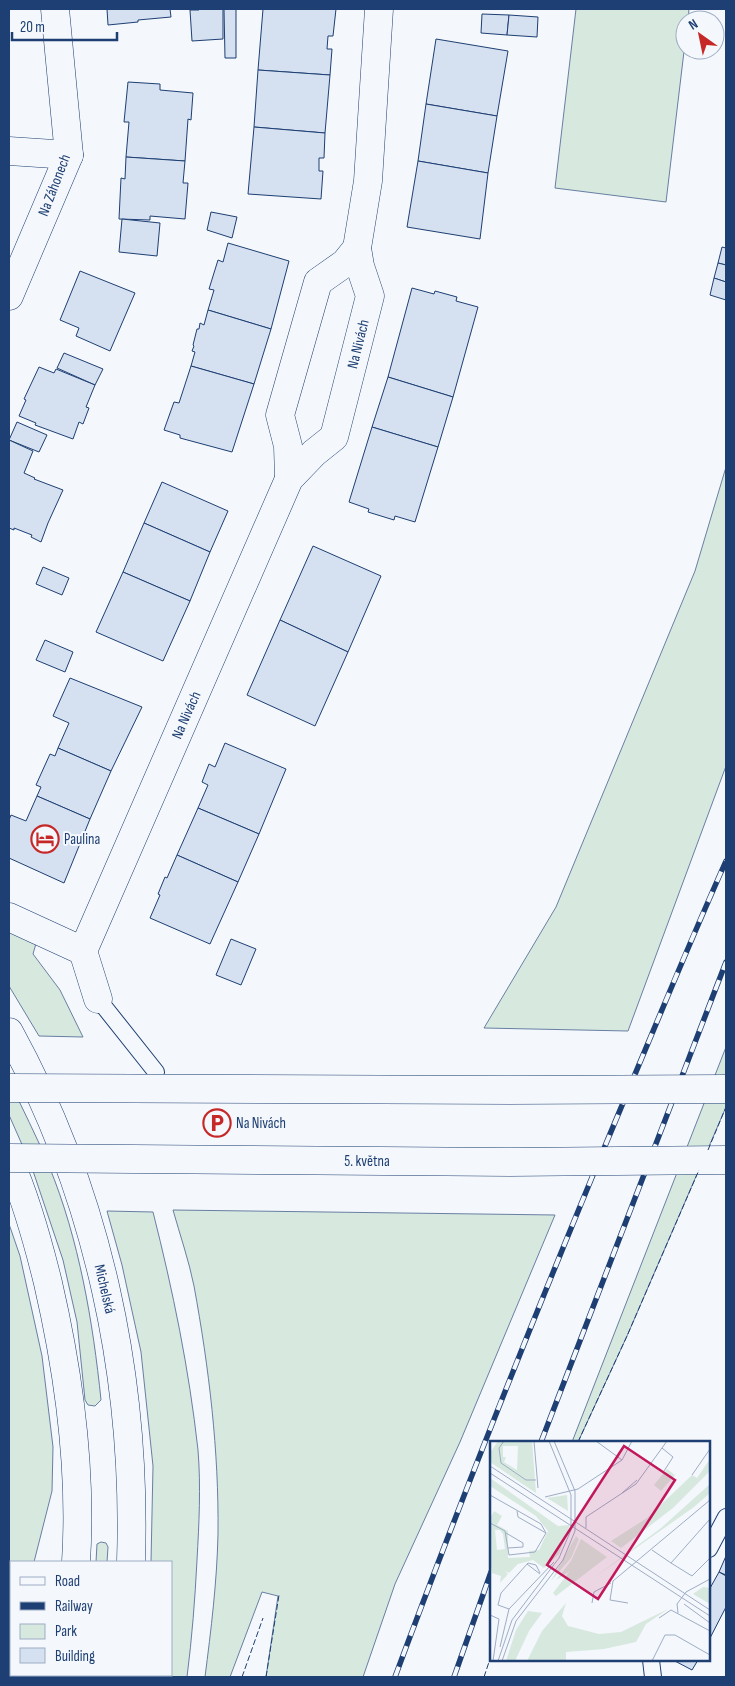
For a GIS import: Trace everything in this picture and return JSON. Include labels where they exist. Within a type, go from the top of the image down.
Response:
[{"type":"main road","name":"Na Záhonech","points":[[9,296],[69,155],[55,9]]},
{"type":"main road","name":"Na Nivách","points":[[83,951],[289,479],[314,453],[334,437],[370,296],[360,266],[357,248],[368,181],[379,9]]},
{"type":"main road","points":[[9,150],[69,155]]},
{"type":"main road","name":"Na Nivách","points":[[289,479],[288,446],[280,415],[318,282],[345,263],[357,248]]},
{"type":"main road","points":[[9,917],[83,951],[98,999]]},
{"type":"main road","name":"Michelská","points":[[9,1032],[49,1116],[68,1163],[90,1229],[103,1277],[122,1371],[131,1488],[131,1561]]},
{"type":"main road","points":[[9,1088],[726,1089]]},
{"type":"main road","points":[[9,1159],[44,1268],[64,1360],[72,1423],[76,1478],[78,1532],[76,1561]]},
{"type":"main road","name":"5. května","points":[[9,1159],[510,1162],[726,1160]]},
{"type":"lane","points":[[98,999],[156,1072]]},
{"type":"lane","points":[[710,1547],[726,1517]]},
{"type":"lane","points":[[651,1661],[653,1677]]},
{"type":"green space","points":[[576,9],[689,9],[675,10],[675,60],[683,60],[666,202],[555,188]]},
{"type":"green space","points":[[726,467],[726,766],[628,1031],[484,1028],[556,907],[695,571]]},
{"type":"green space","points":[[9,927],[37,940],[33,954],[60,990],[83,1037],[39,1036],[9,986]]},
{"type":"green space","points":[[726,1047],[726,1107],[627,1336],[578,1441],[572,1441]]},
{"type":"green space","points":[[9,1080],[49,1166],[60,1194],[77,1252],[89,1311],[98,1371],[101,1400],[95,1406],[88,1405],[85,1400],[77,1322],[63,1260],[31,1165],[9,1115]]},
{"type":"green space","points":[[173,1210],[555,1215],[460,1442],[395,1584],[363,1677],[266,1677],[278,1596],[262,1592],[230,1677],[205,1677],[213,1606],[218,1534],[215,1441],[204,1348],[194,1286]]},
{"type":"green space","points":[[107,1211],[153,1212],[174,1301],[198,1450],[200,1492],[192,1633],[187,1677],[143,1677],[172,1676],[172,1561],[151,1561],[153,1466],[141,1352],[122,1265]]},
{"type":"green space","points":[[9,1224],[20,1256],[42,1356],[53,1447],[52,1491],[34,1561],[10,1561],[9,1669]]},
{"type":"green space","points":[[101,1542],[106,1543],[108,1547],[107,1561],[96,1561],[97,1544]]},
{"type":"building","points":[[107,9],[170,9],[171,17],[108,25]]},
{"type":"building","points":[[223,9],[223,39],[192,41],[190,10]]},
{"type":"building","points":[[224,9],[236,9],[236,58],[225,58]]},
{"type":"building","points":[[263,9],[336,9],[333,36],[328,36],[327,49],[332,49],[330,75],[258,70]]},
{"type":"building","points":[[482,14],[509,15],[507,35],[481,33]]},
{"type":"building","points":[[509,15],[538,17],[537,37],[507,35]]},
{"type":"building","points":[[436,39],[508,51],[497,116],[426,104]]},
{"type":"building","points":[[258,70],[330,75],[325,133],[254,127]]},
{"type":"building","points":[[128,82],[160,84],[160,90],[193,93],[191,120],[188,119],[185,161],[126,157],[129,122],[124,122]]},
{"type":"building","points":[[426,104],[497,116],[488,173],[418,161]]},
{"type":"building","points":[[254,127],[325,133],[324,158],[319,158],[319,171],[323,171],[321,199],[248,194]]},
{"type":"building","points":[[126,157],[185,161],[183,183],[188,183],[185,219],[150,216],[150,220],[119,219],[121,178],[125,179]]},
{"type":"building","points":[[418,161],[488,173],[480,239],[407,227]]},
{"type":"building","points":[[211,212],[237,217],[232,238],[207,230]]},
{"type":"building","points":[[122,219],[160,223],[157,256],[119,252]]},
{"type":"building","points":[[228,243],[289,261],[271,329],[208,310],[214,290],[209,289],[218,260],[223,262]]},
{"type":"building","points":[[722,247],[726,248],[726,265],[718,263]]},
{"type":"building","points":[[718,263],[726,265],[726,282],[714,278]]},
{"type":"building","points":[[80,271],[135,293],[110,351],[76,336],[79,328],[60,320]]},
{"type":"building","points":[[714,278],[726,282],[726,300],[710,295]]},
{"type":"building","points":[[412,288],[434,294],[435,291],[457,297],[456,301],[478,307],[453,397],[388,377]]},
{"type":"building","points":[[208,310],[271,329],[254,384],[191,366],[195,352],[192,351],[197,329],[199,329],[200,323],[204,325]]},
{"type":"building","points":[[64,353],[103,369],[95,385],[57,368]]},
{"type":"building","points":[[191,366],[254,384],[232,452],[180,438],[180,435],[164,430],[174,402],[179,403]]},
{"type":"building","points":[[39,367],[54,373],[56,369],[95,385],[86,407],[89,408],[83,424],[79,422],[73,439],[35,425],[36,423],[19,416],[26,400],[24,399]]},
{"type":"building","points":[[388,377],[453,397],[438,447],[372,427]]},
{"type":"building","points":[[17,422],[47,435],[39,452],[9,440]]},
{"type":"building","points":[[372,427],[438,447],[415,522],[395,516],[394,520],[368,512],[369,509],[349,502]]},
{"type":"building","points":[[9,440],[33,451],[24,473],[34,479],[63,490],[41,542],[31,537],[32,535],[9,528]]},
{"type":"building","points":[[162,482],[228,511],[210,552],[144,523]]},
{"type":"building","points":[[144,523],[210,552],[190,601],[123,572]]},
{"type":"building","points":[[313,546],[381,576],[348,652],[280,620]]},
{"type":"building","points":[[43,567],[69,578],[62,595],[36,584]]},
{"type":"building","points":[[123,572],[190,601],[163,661],[96,632]]},
{"type":"building","points":[[280,620],[348,652],[315,726],[247,695]]},
{"type":"building","points":[[45,640],[73,652],[65,672],[36,660]]},
{"type":"building","points":[[70,678],[142,707],[111,771],[58,748],[69,723],[53,716]]},
{"type":"building","points":[[225,743],[286,769],[259,834],[198,808],[208,785],[202,782],[209,764],[215,767]]},
{"type":"building","points":[[58,748],[111,771],[90,819],[37,796],[41,787],[36,785],[50,754],[55,756]]},
{"type":"building","name":"Paulina","points":[[37,796],[90,819],[64,883],[9,858],[9,820],[11,815],[26,821]]},
{"type":"building","points":[[198,808],[259,834],[238,882],[177,855]]},
{"type":"building","points":[[177,855],[238,882],[210,944],[150,918],[165,877],[167,878]]},
{"type":"building","points":[[231,939],[256,949],[241,985],[216,975]]},
{"type":"building","points":[[726,1556],[726,1575],[719,1572]]},
{"type":"building","points":[[719,1572],[726,1576],[726,1607],[710,1638],[710,1588]]},
{"type":"building","points":[[675,1661],[697,1661],[692,1670]]},
{"type":"railway","points":[[395,1677],[471,1477],[551,1278],[726,861]]},
{"type":"railway","points":[[541,1441],[726,962]]},
{"type":"railway","points":[[454,1677],[490,1575]]},
{"type":"fence","points":[[708,1150],[726,1107]]},
{"type":"fence","points":[[578,1441],[627,1336],[699,1170]]},
{"type":"fence","points":[[266,1677],[279,1595]]},
{"type":"fence","points":[[242,1677],[263,1618]]},
{"type":"fence","points":[[484,1677],[490,1659]]},
{"type":"place","name":"Paulina","points":[[45,839]]},
{"type":"place","name":"Na Nivách","points":[[217,1123]]}]
